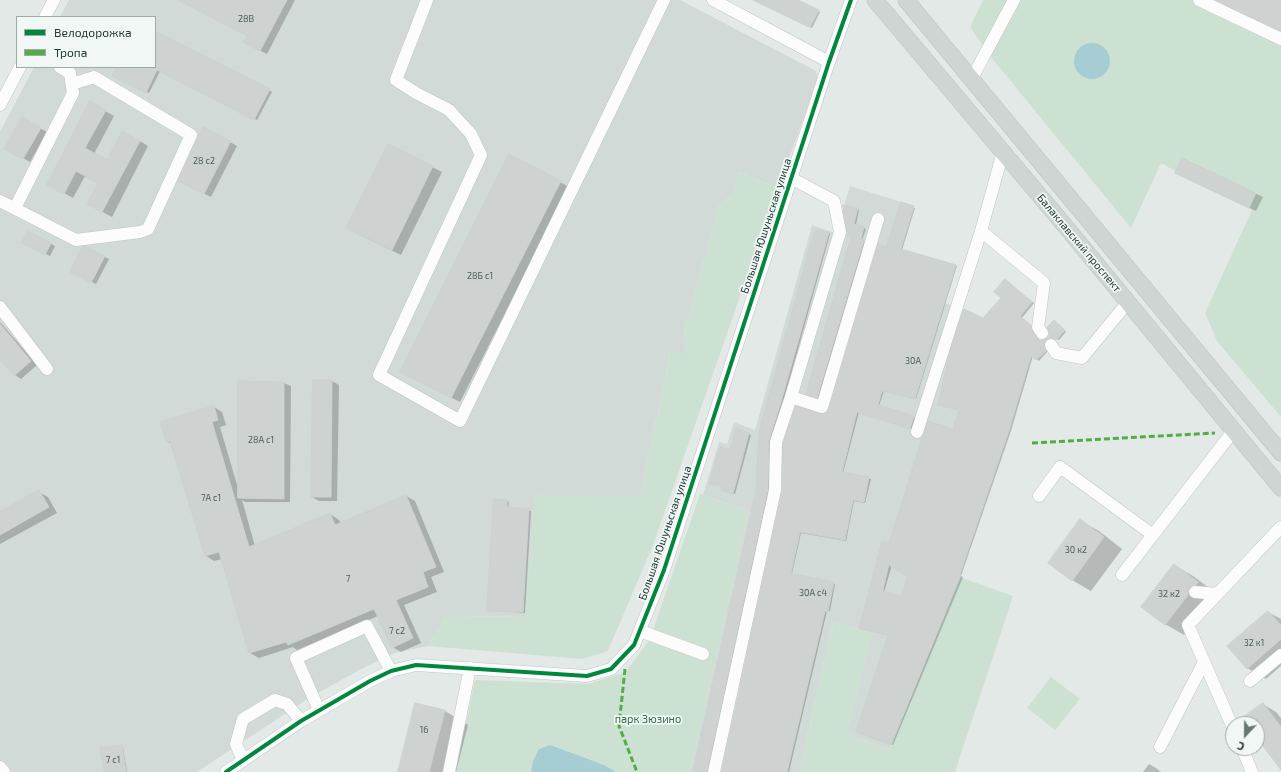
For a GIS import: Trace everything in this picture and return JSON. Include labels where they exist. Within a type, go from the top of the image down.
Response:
[{"type":"main road","name":"Балаклавский проспект","points":[[875,0],[1128,302],[1281,488]]},
{"type":"main road","name":"Балаклавский проспект","points":[[910,2],[972,80],[1281,452]]},
{"type":"street","points":[[46,16],[54,0]]},
{"type":"street","points":[[428,0],[396,80],[416,93],[449,110],[472,134],[481,155],[379,375],[460,421],[664,0]]},
{"type":"street","points":[[713,0],[829,62]]},
{"type":"street","name":"Большая Юшуньская улица","points":[[226,772],[301,721],[391,671],[416,665],[587,676],[611,669],[634,645],[664,570],[829,62],[851,0]]},
{"type":"street","points":[[972,80],[1014,0]]},
{"type":"street","points":[[1199,0],[1281,39]]},
{"type":"street","points":[[0,105],[19,68]]},
{"type":"street","points":[[15,208],[73,93],[70,73],[62,68]]},
{"type":"street","points":[[0,201],[76,240],[140,232],[148,229],[191,135],[94,77],[72,84]]},
{"type":"street","points":[[917,432],[980,231],[1003,152]]},
{"type":"street","points":[[714,772],[775,490],[776,442],[840,232],[834,201],[791,178]]},
{"type":"street","points":[[790,397],[822,406],[878,219]]},
{"type":"street","points":[[980,231],[1044,283],[1038,327],[1042,333]]},
{"type":"street","points":[[1051,345],[1056,353],[1082,358],[1128,302]]},
{"type":"street","points":[[0,307],[46,369]]},
{"type":"street","points":[[1122,575],[1234,430]]},
{"type":"street","points":[[1039,496],[1060,467],[1153,535]]},
{"type":"street","points":[[1228,716],[1188,625],[1281,527]]},
{"type":"street","points":[[1195,592],[1218,594]]},
{"type":"street","points":[[319,710],[296,658],[367,626],[391,671]]},
{"type":"street","points":[[640,631],[703,654]]},
{"type":"street","points":[[1250,681],[1281,655]]},
{"type":"street","points":[[1160,747],[1204,662]]},
{"type":"street","points":[[449,772],[470,668]]},
{"type":"street","points":[[243,760],[236,744],[243,719],[275,700],[287,704],[301,721]]},
{"type":"street","points":[[1245,756],[1252,772]]},
{"type":"street","points":[[0,767],[4,772]]},
{"type":"shaded area","points":[[69,0],[680,0],[816,71],[818,79],[778,188],[739,172],[732,194],[719,206],[684,331],[687,353],[670,353],[640,497],[535,496],[525,616],[445,617],[428,646],[397,652],[363,668],[309,698],[197,772],[0,772],[0,132],[33,68],[156,68],[156,16],[61,16]]},
{"type":"shaded area","points":[[850,186],[914,206],[902,250],[956,265],[944,303],[960,308],[977,316],[1028,367],[1009,430],[959,577],[889,749],[846,734],[872,632],[833,623],[799,772],[690,772],[749,511],[703,495],[719,442],[727,444],[734,422],[755,430],[812,225],[835,233]]},
{"type":"green space","points":[[983,0],[1281,0],[1281,417],[1217,341],[1205,313],[1252,210],[1175,173],[1175,171],[1161,163],[1131,228],[990,56],[970,27]]},
{"type":"green space","points":[[739,172],[778,188],[653,545],[608,651],[582,659],[428,646],[445,617],[525,616],[535,495],[640,497],[670,353],[687,353],[684,331],[719,206],[732,194]]},
{"type":"green space","name":"парк Зюзино","points":[[700,494],[749,511],[690,772],[456,772],[475,680],[589,684],[626,672],[650,639]]},
{"type":"green space","points":[[959,577],[1013,596],[955,772],[799,772],[833,623],[872,632],[846,734],[889,749]]},
{"type":"green space","points":[[1051,677],[1080,699],[1055,730],[1027,708]]},
{"type":"water","points":[[1096,43],[1105,48],[1109,54],[1109,68],[1105,74],[1096,79],[1088,79],[1079,74],[1075,68],[1074,57],[1079,48],[1085,44]]},
{"type":"water","points":[[550,745],[604,765],[616,772],[531,772],[533,761],[539,749]]},
{"type":"building","points":[[178,0],[287,0],[260,51],[243,42],[247,36]]},
{"type":"building","points":[[753,0],[798,0],[819,10],[810,27]]},
{"type":"building","points":[[1216,0],[1281,0],[1281,31]]},
{"type":"building","points":[[156,32],[270,89],[254,120],[157,70],[146,93],[112,76],[116,68],[156,68]]},
{"type":"building","points":[[90,101],[106,110],[85,148],[107,160],[122,131],[140,141],[102,212],[87,204],[98,183],[76,171],[64,194],[47,185]]},
{"type":"building","points":[[22,117],[41,128],[23,159],[4,149]]},
{"type":"building","points":[[203,127],[231,141],[204,194],[178,181]]},
{"type":"building","points":[[388,144],[433,166],[392,250],[346,228]]},
{"type":"building","points":[[509,154],[561,181],[451,398],[400,372]]},
{"type":"building","points":[[1182,158],[1256,193],[1249,208],[1175,173]]},
{"type":"building","points":[[901,202],[914,206],[901,249],[956,265],[915,399],[882,391],[878,405],[914,416],[910,429],[857,412],[842,472],[869,477],[864,502],[853,500],[845,540],[800,532],[791,573],[834,582],[828,611],[825,611],[787,772],[722,772],[782,492],[783,443],[796,406],[820,414],[827,413],[829,410],[878,244],[886,247]]},
{"type":"building","points":[[843,205],[858,208],[854,224],[864,227],[861,239],[864,240],[817,398],[806,394],[851,237],[847,236]]},
{"type":"building","points":[[815,229],[829,232],[769,440],[768,489],[707,772],[693,772],[756,491],[759,432]]},
{"type":"building","points":[[28,231],[51,243],[45,255],[22,243]]},
{"type":"building","points":[[85,246],[105,256],[91,283],[70,272],[82,247]]},
{"type":"building","points":[[1005,279],[1032,302],[1020,316],[1031,325],[1032,331],[1038,340],[1043,340],[1049,337],[1047,327],[1054,320],[1065,330],[1056,340],[1051,338],[1047,339],[1044,345],[1046,351],[1036,360],[1031,356],[1009,430],[960,574],[961,575],[891,745],[856,732],[888,635],[859,629],[882,542],[889,544],[928,421],[953,429],[959,410],[938,405],[950,352],[964,309],[983,318],[1001,298],[994,292]],"holes":[[[889,565],[908,577],[902,596],[883,591]]]},
{"type":"building","points":[[0,324],[31,361],[14,376],[0,360]]},
{"type":"building","points":[[313,380],[332,380],[331,497],[311,497]]},
{"type":"building","points":[[238,381],[284,382],[284,499],[238,498]]},
{"type":"building","points":[[214,406],[218,420],[212,422],[249,547],[330,513],[335,525],[406,495],[436,567],[423,572],[428,587],[396,600],[413,638],[392,648],[374,609],[288,645],[286,642],[249,653],[219,552],[205,556],[170,441],[166,442],[160,422]]},
{"type":"building","points":[[736,428],[749,433],[733,494],[721,490],[722,486],[709,484],[720,447],[730,450]]},
{"type":"building","points":[[39,490],[49,507],[0,535],[0,512]]},
{"type":"building","points":[[494,499],[507,500],[507,507],[529,509],[523,612],[487,611]]},
{"type":"building","points":[[1080,519],[1104,537],[1072,581],[1048,563]]},
{"type":"building","points":[[1174,564],[1198,582],[1196,585],[1189,587],[1188,595],[1165,625],[1141,607]]},
{"type":"building","points":[[1268,611],[1281,625],[1281,639],[1247,669],[1227,646]]},
{"type":"building","points":[[415,703],[445,710],[429,772],[398,772]]},
{"type":"building","points":[[1263,703],[1281,727],[1281,770],[1265,749],[1265,716],[1245,716]]},
{"type":"building","points":[[122,745],[126,772],[104,772],[100,748]]},
{"type":"marked path","points":[[1032,443],[1215,433]]},
{"type":"marked path","points":[[625,669],[619,726],[637,772]]},
{"type":"cycle path","points":[[226,772],[301,721],[370,681],[391,671],[416,665],[587,676],[611,669],[634,645],[664,570],[829,62],[851,0]]}]
